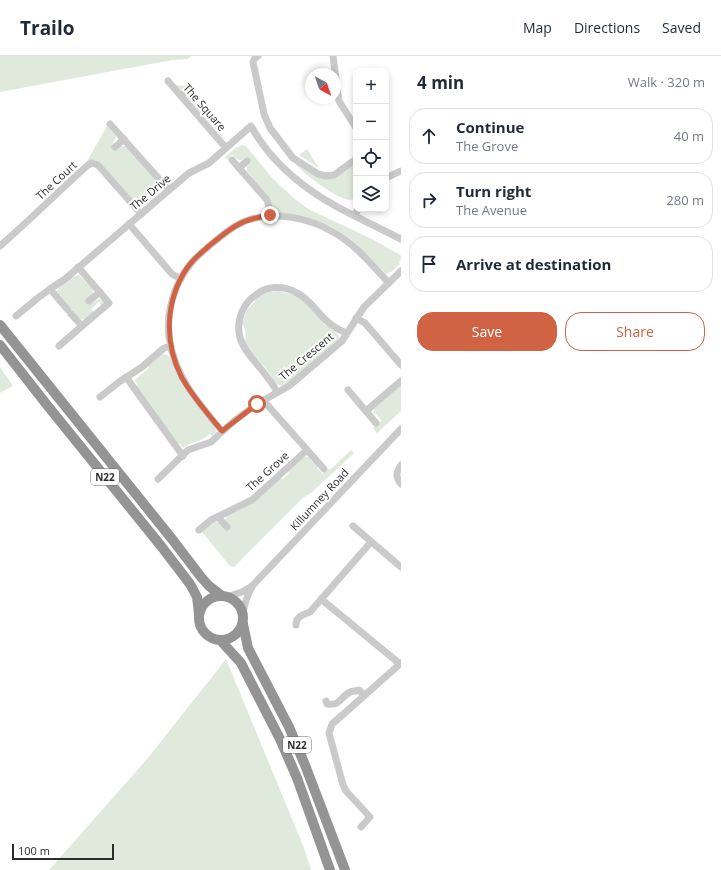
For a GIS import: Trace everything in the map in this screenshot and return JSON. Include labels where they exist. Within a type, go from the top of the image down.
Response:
[{"type":"highway","name":"N22","points":[[0,325],[201,577],[209,586],[237,603],[243,619],[248,648],[289,727],[308,772],[345,870]]},
{"type":"highway","name":"N22","points":[[0,345],[162,546],[190,584],[197,597],[199,621],[204,633],[208,637],[221,641],[241,663],[280,739],[297,778],[330,870]]},
{"type":"highway","points":[[199,614],[205,603],[216,597],[224,596]]},
{"type":"highway","points":[[221,641],[228,640],[235,636],[240,630],[243,619]]},
{"type":"street","points":[[258,56],[253,62],[260,101],[264,114],[270,128],[293,158],[318,174],[326,176],[334,175],[353,161]]},
{"type":"street","points":[[333,56],[339,101],[353,123]]},
{"type":"street","name":"The Square","points":[[168,81],[226,148]]},
{"type":"street","points":[[181,96],[189,89]]},
{"type":"street","points":[[110,124],[169,190]]},
{"type":"street","name":"The Drive","points":[[181,279],[172,274],[129,224],[192,171],[208,163],[251,126],[272,155],[300,183],[320,197],[353,211]]},
{"type":"street","points":[[115,147],[124,139]]},
{"type":"street","points":[[232,160],[267,200],[270,215]]},
{"type":"street","points":[[239,168],[248,161]]},
{"type":"street","name":"The Court","points":[[0,246],[92,163],[98,165],[141,214]]},
{"type":"street","points":[[389,175],[401,171]]},
{"type":"street","points":[[356,212],[401,239]]},
{"type":"street","points":[[222,431],[187,387],[178,368],[171,346],[169,322],[170,311],[181,279],[193,260],[230,229],[249,219],[270,215],[306,221],[334,232],[358,250],[389,283]]},
{"type":"street","points":[[16,316],[39,297],[65,279],[129,224]]},
{"type":"street","points":[[59,346],[108,304],[108,301],[78,267]]},
{"type":"street","name":"The Crescent","points":[[263,400],[289,386],[341,342],[364,307],[401,271]]},
{"type":"street","name":"The Crescent","points":[[277,392],[246,350],[239,330],[239,318],[243,309],[258,292],[270,288],[280,288],[293,291],[306,299],[328,322],[346,333]]},
{"type":"street","points":[[50,289],[82,326]]},
{"type":"street","points":[[89,301],[100,292]]},
{"type":"street","points":[[356,318],[365,323],[401,365]]},
{"type":"street","points":[[100,397],[142,367],[164,348],[171,346]]},
{"type":"street","points":[[126,377],[182,456]]},
{"type":"street","points":[[366,411],[401,381]]},
{"type":"street","points":[[348,390],[376,423]]},
{"type":"street","points":[[158,478],[190,449],[211,442],[238,417],[263,400],[324,469]]},
{"type":"street","name":"Killumney Road","points":[[243,619],[248,595],[254,585],[401,429]]},
{"type":"street","name":"The Grove","points":[[199,530],[209,522],[252,500],[307,450]]},
{"type":"street","points":[[401,465],[396,472],[396,478],[401,484]]},
{"type":"street","points":[[218,517],[227,527]]},
{"type":"street","points":[[352,526],[401,567]]},
{"type":"street","points":[[296,625],[296,622],[300,616],[310,612],[371,542]]},
{"type":"street","name":"Killumney Road","points":[[224,596],[242,592],[254,585]]},
{"type":"street","points":[[321,599],[400,663],[332,724],[329,733],[343,786],[370,817],[361,827]]},
{"type":"street","points":[[326,701],[327,704],[338,703],[350,692],[360,690],[364,695]]},
{"type":"shaded area","points":[[0,56],[191,56],[188,59],[172,60],[0,92]]},
{"type":"shaded area","points":[[175,85],[189,86],[181,90]]},
{"type":"shaded area","points":[[189,86],[227,142],[189,100],[188,96],[192,91]]},
{"type":"shaded area","points":[[107,126],[116,137],[112,145],[116,149],[121,146],[126,146],[160,184],[159,191],[155,196],[141,206],[138,203],[136,204],[101,163],[95,160],[86,163]]},
{"type":"shaded area","points":[[242,145],[246,146],[273,179],[296,200],[310,210],[372,239],[400,255],[400,264],[391,272],[386,274],[355,243],[337,230],[317,221],[274,213],[270,199],[247,171],[247,166],[251,162],[247,157],[241,160],[232,154],[227,160],[225,157]]},
{"type":"shaded area","points":[[307,149],[319,168],[299,155]]},
{"type":"shaded area","points":[[293,161],[320,178],[353,164],[353,199],[348,200],[339,197],[297,166]]},
{"type":"shaded area","points":[[79,275],[92,288],[93,292],[90,304],[99,299],[103,300],[104,303],[102,306],[99,302],[91,309],[94,313],[83,319],[79,318],[57,291],[66,281]]},
{"type":"shaded area","points":[[279,291],[297,296],[306,303],[324,324],[337,333],[339,338],[289,382],[281,386],[276,384],[273,378],[248,347],[245,342],[246,335],[242,324],[247,309],[253,304],[257,297],[268,292]]},
{"type":"shaded area","points":[[163,354],[171,359],[177,375],[187,392],[214,426],[216,432],[212,436],[210,434],[203,439],[183,448],[179,443],[177,444],[136,387],[138,385],[135,381],[136,379],[149,368],[148,366]]},
{"type":"shaded area","points":[[0,367],[13,386],[0,393]]},
{"type":"shaded area","points":[[401,385],[401,411],[377,433],[373,428],[382,421],[376,414],[374,415],[374,409]]},
{"type":"shaded area","points":[[351,450],[354,453],[311,493],[304,497],[234,567],[230,566],[202,532],[214,522],[218,522],[224,529],[226,516],[281,478],[283,479],[289,473],[288,472],[304,457],[309,457],[323,474],[329,469],[330,470]]},
{"type":"shaded area","points":[[226,659],[304,848],[311,870],[49,870],[148,758]]},
{"type":"route","points":[[257,404],[222,431],[193,396],[182,377],[171,346],[169,322],[170,311],[177,288],[187,268],[193,260],[226,232],[241,222],[270,215]]}]
